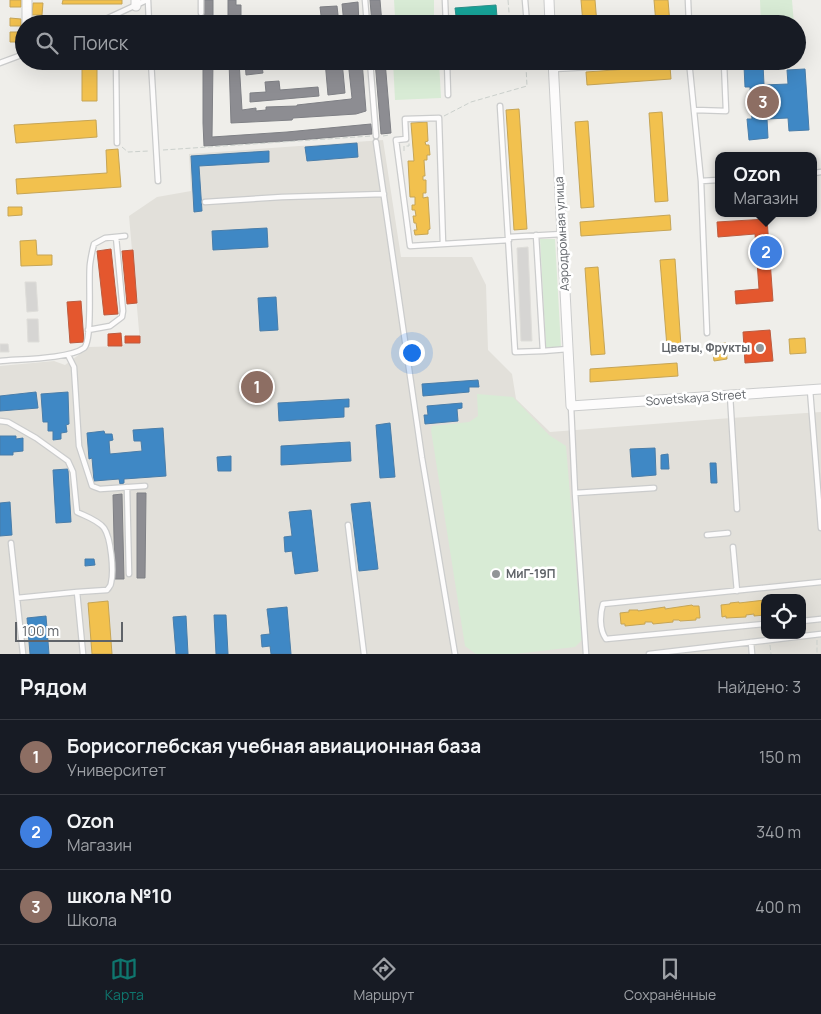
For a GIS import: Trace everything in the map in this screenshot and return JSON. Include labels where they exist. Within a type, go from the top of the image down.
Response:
[{"type":"street","points":[[27,0],[27,15]]},
{"type":"street","points":[[549,0],[550,15]]},
{"type":"street","name":"Аэродромная улица","points":[[553,70],[571,406]]},
{"type":"street","name":"Sovetskaya Street","points":[[571,406],[821,389]]},
{"type":"lane","points":[[115,15],[136,3],[147,0],[148,15]]},
{"type":"lane","points":[[201,0],[201,13]]},
{"type":"lane","points":[[365,0],[366,15]]},
{"type":"lane","points":[[445,0],[446,15]]},
{"type":"lane","points":[[524,15],[525,0]]},
{"type":"lane","points":[[688,0],[689,15]]},
{"type":"lane","points":[[0,63],[15,57]]},
{"type":"lane","points":[[116,70],[117,143]]},
{"type":"lane","points":[[152,70],[158,181]]},
{"type":"lane","points":[[371,70],[376,136]]},
{"type":"lane","points":[[447,70],[448,95]]},
{"type":"lane","points":[[690,70],[701,181],[707,332]]},
{"type":"lane","points":[[695,110],[726,111],[724,70]]},
{"type":"lane","points":[[500,106],[516,352],[568,349]]},
{"type":"lane","points":[[443,244],[440,118],[405,119],[406,139],[396,140],[410,246],[443,244],[536,235],[562,234]]},
{"type":"lane","points":[[376,142],[422,458],[456,654]]},
{"type":"lane","points":[[701,181],[715,180]]},
{"type":"lane","points":[[205,202],[282,197],[384,194]]},
{"type":"lane","points":[[536,235],[543,350]]},
{"type":"lane","points":[[0,361],[68,355],[84,348],[87,344],[90,314],[90,264],[94,244],[105,238],[125,236]]},
{"type":"lane","points":[[88,330],[110,326],[122,317],[116,237]]},
{"type":"lane","points":[[68,355],[74,367],[79,446],[92,486],[100,489],[145,486]]},
{"type":"lane","points":[[810,390],[818,520],[821,528]]},
{"type":"lane","points":[[730,396],[737,509]]},
{"type":"lane","points":[[571,406],[586,654]]},
{"type":"lane","points":[[0,421],[8,422],[36,438],[68,461],[73,472],[77,512],[104,528],[108,537],[111,554],[111,585],[107,590],[17,598]]},
{"type":"lane","points":[[127,488],[129,574]]},
{"type":"lane","points":[[575,493],[654,488]]},
{"type":"lane","points":[[348,525],[364,654]]},
{"type":"lane","points":[[707,535],[728,533]]},
{"type":"lane","points":[[11,543],[22,654]]},
{"type":"lane","points":[[733,547],[736,590]]},
{"type":"lane","points":[[761,624],[606,638],[601,624],[601,611],[603,604],[821,582]]},
{"type":"lane","points":[[77,592],[83,654]]},
{"type":"lane","points":[[806,621],[821,619]]},
{"type":"lane","points":[[649,654],[819,634]]},
{"type":"lane","points":[[751,642],[752,654]]},
{"type":"path","points":[[508,0],[509,15]]},
{"type":"path","points":[[440,118],[471,102],[527,86],[526,70]]},
{"type":"path","points":[[117,143],[128,152],[389,135]]},
{"type":"path","points":[[404,155],[404,146],[409,146],[409,138]]},
{"type":"path","points":[[817,654],[819,634]]},
{"type":"path","points":[[770,640],[771,654]]},
{"type":"shaded area","points":[[383,140],[401,257],[472,257],[486,285],[488,350],[512,374],[516,399],[550,432],[821,412],[821,654],[0,654],[0,366],[54,361],[65,365],[89,347],[122,346],[125,343],[140,342],[129,216],[157,197],[191,191],[189,154]]},
{"type":"green space","points":[[394,0],[434,0],[434,15],[395,15]]},
{"type":"green space","points":[[760,0],[792,0],[793,15],[761,15]]},
{"type":"green space","points":[[393,70],[439,70],[441,98],[395,100]]},
{"type":"green space","points":[[540,239],[555,239],[561,347],[546,348]]},
{"type":"green space","points":[[477,394],[513,397],[549,435],[566,446],[582,640],[575,647],[515,654],[476,654],[465,646],[431,430],[432,426],[469,422],[478,416]]},
{"type":"building: Жильё","points":[[10,0],[21,0],[21,7],[10,7]]},
{"type":"building: Жильё","points":[[63,0],[122,0],[122,4],[62,4]]},
{"type":"building: Жильё","points":[[581,0],[595,0],[596,15],[582,15]]},
{"type":"building: Жильё","points":[[654,0],[668,0],[669,15],[655,15]]},
{"type":"building: Жильё","points":[[33,3],[43,3],[42,15],[32,15]]},
{"type":"building: Жильё","points":[[10,18],[15,18],[15,26],[10,26]]},
{"type":"building: Жильё","points":[[10,32],[15,32],[15,42],[10,42]]},
{"type":"building: Жильё","points":[[82,70],[97,70],[97,101],[82,101]]},
{"type":"building: Жильё","points":[[670,70],[671,79],[587,85],[586,72]]},
{"type":"building: Жильё","points":[[519,109],[527,229],[514,230],[506,110]]},
{"type":"building: Жильё","points":[[662,112],[668,201],[655,202],[649,113]]},
{"type":"building: Жильё","points":[[96,120],[97,137],[16,143],[14,125]]},
{"type":"building: Жильё","points":[[588,121],[594,207],[581,208],[575,122]]},
{"type":"building: Жильё","points":[[427,122],[428,141],[425,142],[426,145],[429,145],[430,155],[427,155],[427,160],[424,160],[425,176],[423,176],[423,180],[426,180],[426,193],[423,193],[423,198],[428,197],[430,229],[428,234],[415,235],[414,230],[417,230],[413,216],[416,216],[415,210],[412,210],[412,205],[415,205],[415,197],[410,197],[408,161],[414,161],[411,123]]},
{"type":"building: Жильё","points":[[118,149],[121,187],[17,194],[16,179],[107,173],[106,150]]},
{"type":"building: Жильё","points":[[8,207],[22,207],[22,215],[8,216]]},
{"type":"building: Жильё","points":[[670,215],[671,230],[581,236],[580,222]]},
{"type":"building: Жильё","points":[[36,240],[37,255],[52,255],[52,265],[21,266],[20,241]]},
{"type":"building: Жильё","points":[[675,259],[681,346],[667,347],[660,260]]},
{"type":"building: Жильё","points":[[598,267],[605,354],[591,355],[585,268]]},
{"type":"building: Жильё","points":[[805,338],[806,353],[790,354],[789,339]]},
{"type":"building: Жильё","points":[[726,343],[727,359],[714,361],[712,344]]},
{"type":"building: Жильё","points":[[677,363],[678,376],[590,382],[590,369]]},
{"type":"building: Жильё","points":[[761,600],[761,615],[754,616],[754,614],[746,615],[746,617],[722,617],[721,605]]},
{"type":"building: Жильё","points":[[108,601],[112,654],[92,654],[88,603]]},
{"type":"building: Жильё","points":[[692,605],[699,606],[700,618],[696,618],[696,620],[673,620],[673,622],[653,624],[652,622],[645,622],[645,624],[625,626],[625,624],[621,624],[620,613],[629,612],[629,610],[638,611],[665,607],[665,609]]},
{"type":"building: Торговля","points":[[767,219],[773,301],[736,304],[735,291],[759,289],[755,234],[718,237],[717,222]]},
{"type":"building: Торговля","points":[[111,249],[118,314],[104,315],[97,251]]},
{"type":"building: Торговля","points":[[133,250],[137,303],[127,304],[122,251]]},
{"type":"building: Торговля","points":[[81,301],[84,342],[70,343],[67,302]]},
{"type":"building: Торговля","points":[[770,330],[773,361],[745,363],[743,332]]},
{"type":"building: Торговля","points":[[121,333],[122,346],[108,346],[108,334]]},
{"type":"building: Торговля","points":[[125,336],[140,336],[140,343],[125,343]]},
{"type":"building: Школы","points":[[744,70],[763,70],[764,85],[788,84],[787,70],[805,70],[809,130],[789,131],[788,118],[767,119],[768,138],[749,140],[747,119],[752,119],[750,87],[745,87]]},
{"type":"building: Школы","points":[[357,143],[358,157],[307,161],[305,147]]},
{"type":"building: Школы","points":[[269,151],[269,162],[199,166],[202,211],[194,212],[191,156]]},
{"type":"building: Школы","points":[[267,228],[268,247],[213,250],[212,231]]},
{"type":"building: Школы","points":[[276,297],[278,330],[260,331],[258,298]]},
{"type":"building: Школы","points":[[478,380],[479,387],[469,387],[469,392],[423,396],[422,384]]},
{"type":"building: Школы","points":[[36,392],[38,408],[0,411],[0,396]]},
{"type":"building: Школы","points":[[68,392],[69,424],[66,425],[67,432],[61,433],[61,439],[53,440],[53,431],[48,431],[48,422],[43,422],[41,394]]},
{"type":"building: Школы","points":[[349,399],[349,407],[344,407],[344,417],[279,421],[278,403]]},
{"type":"building: Школы","points":[[462,403],[462,408],[457,409],[458,421],[425,424],[424,415],[428,415],[427,406]]},
{"type":"building: Школы","points":[[390,423],[395,477],[380,478],[376,425]]},
{"type":"building: Школы","points":[[163,428],[166,476],[124,479],[124,483],[120,484],[119,479],[94,481],[92,458],[89,459],[87,433],[104,431],[105,434],[112,434],[113,440],[109,441],[110,454],[142,451],[141,441],[134,441],[133,430]]},
{"type":"building: Школы","points":[[0,436],[16,436],[16,439],[23,438],[23,451],[13,452],[13,455],[0,455]]},
{"type":"building: Школы","points":[[350,442],[351,461],[281,465],[281,446]]},
{"type":"building: Школы","points":[[655,448],[656,475],[632,477],[630,449]]},
{"type":"building: Школы","points":[[668,454],[669,469],[661,469],[661,455]]},
{"type":"building: Школы","points":[[231,456],[231,471],[218,471],[217,457]]},
{"type":"building: Школы","points":[[710,463],[716,463],[717,483],[711,483]]},
{"type":"building: Школы","points":[[68,469],[71,522],[56,523],[53,470]]},
{"type":"building: Школы","points":[[10,502],[12,535],[0,536],[0,503]]},
{"type":"building: Школы","points":[[370,502],[378,569],[359,571],[351,504]]},
{"type":"building: Школы","points":[[311,510],[318,571],[295,574],[292,551],[285,552],[284,537],[292,536],[289,512]]},
{"type":"building: Школы","points":[[85,559],[94,559],[95,565],[85,566]]},
{"type":"building: Школы","points":[[287,607],[291,654],[271,654],[270,646],[262,647],[261,635],[270,634],[267,609]]},
{"type":"building: Школы","points":[[214,615],[226,615],[228,654],[216,654]]},
{"type":"building: Школы","points":[[46,616],[49,654],[30,654],[27,618]]},
{"type":"building: Школы","points":[[186,616],[188,654],[176,654],[173,617]]},
{"type":"building: Учреждения","points":[[496,5],[497,15],[456,15],[455,8]]},
{"type":"building: Промзона","points":[[203,0],[213,0],[213,15],[203,15]]},
{"type":"building: Промзона","points":[[228,0],[236,0],[236,5],[241,5],[241,15],[228,15]]},
{"type":"building: Промзона","points":[[370,0],[380,0],[381,15],[371,15]]},
{"type":"building: Промзона","points":[[358,2],[359,15],[343,15],[342,4]]},
{"type":"building: Промзона","points":[[337,6],[338,15],[321,15],[320,7]]},
{"type":"building: Промзона","points":[[203,70],[213,70],[212,137],[371,124],[372,134],[204,146]]},
{"type":"building: Промзона","points":[[229,70],[240,70],[242,110],[256,108],[256,111],[266,110],[266,107],[297,106],[351,99],[349,70],[363,70],[366,111],[356,114],[293,118],[292,120],[231,123]]},
{"type":"building: Промзона","points":[[246,70],[263,70],[263,73],[246,75]]},
{"type":"building: Промзона","points":[[326,70],[343,70],[345,93],[328,95]]},
{"type":"building: Промзона","points":[[376,70],[386,70],[391,133],[381,134]]},
{"type":"building: Промзона","points":[[279,81],[280,90],[318,87],[319,96],[250,102],[250,93],[266,92],[265,82]]},
{"type":"building: Промзона","points":[[137,493],[146,493],[145,578],[137,578]]},
{"type":"building: Промзона","points":[[122,494],[124,579],[115,579],[113,495]]},
{"type":"building: Прочее","points":[[528,247],[532,341],[521,341],[517,248]]},
{"type":"building: Прочее","points":[[25,282],[36,282],[38,311],[27,312]]},
{"type":"building: Прочее","points":[[27,319],[38,319],[39,342],[28,342]]},
{"type":"building: Прочее","points":[[0,344],[8,344],[9,352],[0,352]]},
{"type":"place","name":"школа №10","points":[[763,102]]},
{"type":"place","name":"Ozon","points":[[766,252]]},
{"type":"place","name":"Цветы, Фрукты","points":[[760,348]]},
{"type":"place","name":"Борисоглебская учебная авиационная база","points":[[257,387]]},
{"type":"place","name":"МиГ-19П","points":[[496,574]]}]
